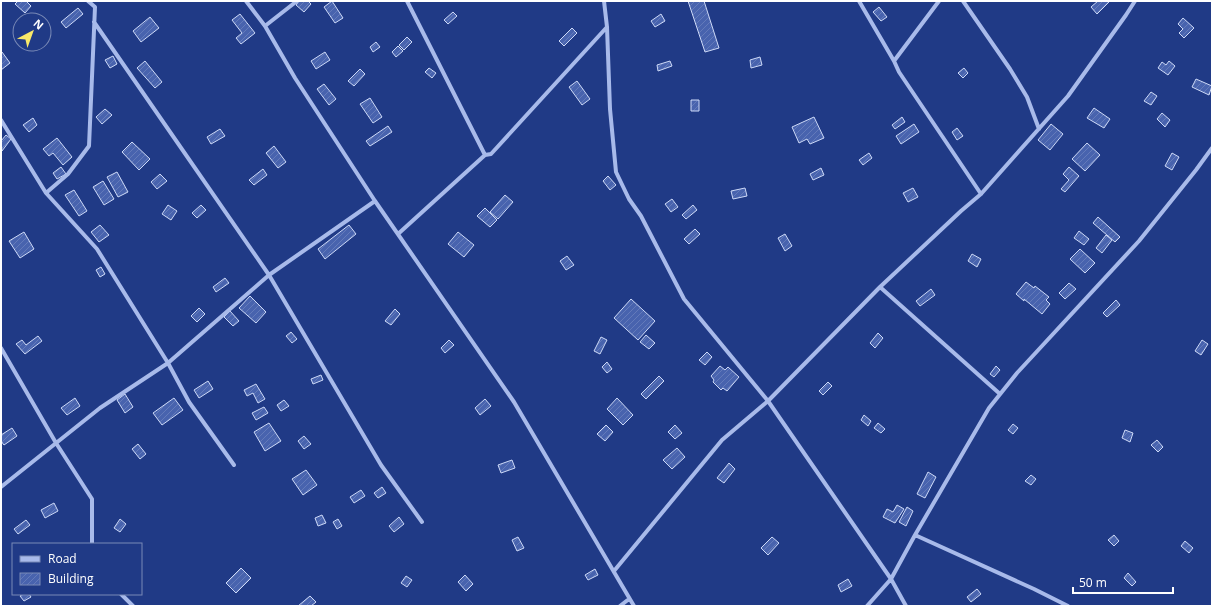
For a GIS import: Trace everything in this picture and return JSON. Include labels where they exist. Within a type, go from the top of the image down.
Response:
[{"type":"street","points":[[46,193],[68,174],[89,146],[95,7],[88,1]]},
{"type":"street","points":[[246,1],[265,26],[295,78],[375,201],[514,402],[634,606]]},
{"type":"street","points":[[265,26],[297,1]]},
{"type":"street","points":[[407,1],[485,155]]},
{"type":"street","points":[[604,1],[607,27],[610,109],[616,172],[629,199],[641,216],[684,299],[768,401],[891,579],[906,606]]},
{"type":"street","points":[[859,1],[899,72],[981,194]]},
{"type":"street","points":[[894,61],[939,1]]},
{"type":"street","points":[[963,1],[1010,69],[1027,98],[1039,129]]},
{"type":"street","points":[[614,571],[722,440],[768,401],[880,287],[981,194],[1068,96],[1135,1]]},
{"type":"street","points":[[94,22],[269,275],[380,465],[422,522]]},
{"type":"street","points":[[398,234],[485,155],[491,154],[607,27]]},
{"type":"street","points":[[1,120],[46,193],[97,249],[168,363],[190,402],[234,465]]},
{"type":"street","points":[[867,606],[891,579],[989,408],[1017,374],[1139,240],[1212,148]]},
{"type":"street","points":[[1,487],[100,408],[168,363],[269,275],[375,201]]},
{"type":"street","points":[[880,287],[1000,394]]},
{"type":"street","points":[[1,348],[56,443],[92,499],[92,543]]},
{"type":"street","points":[[915,535],[1068,606]]},
{"type":"street","points":[[122,595],[133,606]]},
{"type":"street","points":[[620,606],[629,598]]},
{"type":"building","points":[[18,1],[26,1],[31,6],[26,12],[24,12],[15,4]]},
{"type":"building","points":[[299,1],[308,1],[311,4],[304,12],[296,5]]},
{"type":"building","points":[[332,1],[343,18],[335,23],[324,7]]},
{"type":"building","points":[[688,1],[704,1],[719,48],[705,52]]},
{"type":"building","points":[[1098,1],[1109,2],[1097,14],[1091,7]]},
{"type":"building","points":[[879,7],[887,17],[881,21],[873,12]]},
{"type":"building","points":[[78,8],[83,14],[66,28],[61,22]]},
{"type":"building","points":[[453,12],[457,16],[448,24],[444,20]]},
{"type":"building","points":[[240,14],[255,33],[241,44],[236,38],[242,33],[232,20]]},
{"type":"building","points":[[661,14],[665,21],[655,27],[651,21]]},
{"type":"building","points":[[150,17],[159,28],[141,42],[133,31]]},
{"type":"building","points":[[1183,18],[1194,28],[1184,38],[1179,33],[1183,29],[1178,24]]},
{"type":"building","points":[[572,28],[577,33],[564,46],[559,41]]},
{"type":"building","points":[[407,37],[412,42],[404,50],[399,45]]},
{"type":"building","points":[[376,42],[380,47],[373,52],[370,47]]},
{"type":"building","points":[[398,46],[403,51],[396,57],[392,52]]},
{"type":"building","points":[[2,52],[10,63],[1,70],[1,53]]},
{"type":"building","points":[[325,52],[330,60],[316,69],[311,61]]},
{"type":"building","points":[[113,56],[117,64],[110,68],[105,60]]},
{"type":"building","points":[[760,57],[762,65],[751,68],[750,60]]},
{"type":"building","points":[[145,61],[162,82],[155,88],[137,68]]},
{"type":"building","points":[[670,61],[672,66],[658,71],[657,65]]},
{"type":"building","points":[[1169,61],[1175,66],[1168,75],[1158,68],[1162,62],[1166,65]]},
{"type":"building","points":[[429,68],[436,73],[432,78],[425,72]]},
{"type":"building","points":[[964,68],[968,73],[963,78],[958,73]]},
{"type":"building","points":[[360,69],[365,74],[354,86],[348,81]]},
{"type":"building","points":[[1196,79],[1212,86],[1209,95],[1192,87]]},
{"type":"building","points":[[577,81],[590,99],[582,105],[569,87]]},
{"type":"building","points":[[324,84],[336,99],[329,105],[317,89]]},
{"type":"building","points":[[1151,92],[1157,96],[1151,105],[1144,101]]},
{"type":"building","points":[[370,98],[382,117],[373,123],[360,104]]},
{"type":"building","points":[[691,100],[699,100],[699,111],[691,111]]},
{"type":"building","points":[[1094,108],[1110,119],[1104,128],[1087,118]]},
{"type":"building","points":[[105,109],[112,115],[102,124],[96,117]]},
{"type":"building","points":[[1162,113],[1170,120],[1165,127],[1157,119]]},
{"type":"building","points":[[814,117],[824,138],[810,144],[807,139],[799,143],[792,127]]},
{"type":"building","points":[[902,117],[905,122],[895,129],[892,125]]},
{"type":"building","points":[[33,118],[37,125],[29,132],[23,125]]},
{"type":"building","points":[[914,124],[919,132],[901,144],[896,136]]},
{"type":"building","points":[[1051,124],[1063,134],[1050,150],[1038,140]]},
{"type":"building","points":[[388,126],[392,132],[370,146],[366,141]]},
{"type":"building","points":[[957,128],[963,136],[957,140],[952,132]]},
{"type":"building","points":[[220,129],[225,136],[211,144],[207,137]]},
{"type":"building","points":[[6,135],[11,139],[2,151],[1,141]]},
{"type":"building","points":[[57,138],[72,157],[63,165],[53,153],[49,156],[43,149]]},
{"type":"building","points":[[132,142],[150,159],[139,170],[122,152]]},
{"type":"building","points":[[1087,143],[1100,155],[1085,171],[1072,159]]},
{"type":"building","points":[[274,146],[286,162],[278,168],[266,153]]},
{"type":"building","points":[[869,153],[872,158],[863,165],[859,160]]},
{"type":"building","points":[[1172,153],[1179,157],[1172,170],[1165,166]]},
{"type":"building","points":[[61,167],[66,174],[57,179],[53,173]]},
{"type":"building","points":[[1069,167],[1079,176],[1065,192],[1061,189],[1069,180],[1063,174]]},
{"type":"building","points":[[821,168],[824,175],[813,180],[810,174]]},
{"type":"building","points":[[263,169],[267,175],[254,185],[249,180]]},
{"type":"building","points":[[117,172],[128,192],[118,197],[107,177]]},
{"type":"building","points":[[160,174],[167,181],[157,189],[151,182]]},
{"type":"building","points":[[608,176],[616,185],[610,190],[603,181]]},
{"type":"building","points":[[103,181],[114,199],[104,205],[93,187]]},
{"type":"building","points":[[745,188],[747,196],[733,199],[731,191]]},
{"type":"building","points":[[913,188],[918,197],[908,202],[903,193]]},
{"type":"building","points":[[74,190],[87,211],[79,216],[65,195]]},
{"type":"building","points":[[505,195],[513,202],[498,219],[490,212]]},
{"type":"building","points":[[672,199],[678,207],[671,212],[665,204]]},
{"type":"building","points":[[168,205],[177,211],[171,220],[162,214]]},
{"type":"building","points":[[201,205],[206,210],[197,218],[192,213]]},
{"type":"building","points":[[693,205],[697,210],[686,219],[682,215]]},
{"type":"building","points":[[485,208],[497,220],[490,227],[477,216]]},
{"type":"building","points":[[1098,217],[1120,237],[1115,242],[1093,223]]},
{"type":"building","points":[[100,225],[109,235],[99,242],[91,232]]},
{"type":"building","points":[[349,225],[356,234],[325,259],[318,249]]},
{"type":"building","points":[[695,229],[700,234],[689,244],[684,239]]},
{"type":"building","points":[[1079,231],[1089,239],[1084,245],[1074,238]]},
{"type":"building","points":[[24,232],[34,249],[20,258],[9,241]]},
{"type":"building","points":[[458,232],[474,245],[464,257],[448,244]]},
{"type":"building","points":[[785,234],[792,246],[785,251],[778,238]]},
{"type":"building","points":[[1106,235],[1112,240],[1102,253],[1096,248]]},
{"type":"building","points":[[1080,249],[1095,263],[1085,273],[1070,259]]},
{"type":"building","points":[[972,254],[981,259],[977,267],[968,261]]},
{"type":"building","points":[[567,256],[574,265],[566,270],[560,261]]},
{"type":"building","points":[[101,267],[105,274],[100,277],[96,270]]},
{"type":"building","points":[[225,278],[229,283],[216,292],[213,287]]},
{"type":"building","points":[[1026,282],[1034,288],[1035,286],[1049,297],[1046,300],[1050,304],[1042,314],[1016,294]]},
{"type":"building","points":[[1069,283],[1076,289],[1065,299],[1059,293]]},
{"type":"building","points":[[931,289],[935,295],[920,306],[916,301]]},
{"type":"building","points":[[250,296],[266,312],[256,323],[239,308]]},
{"type":"building","points":[[631,299],[655,321],[638,340],[614,318]]},
{"type":"building","points":[[1116,300],[1120,305],[1107,317],[1103,313]]},
{"type":"building","points":[[199,308],[205,314],[197,322],[191,316]]},
{"type":"building","points":[[395,309],[400,314],[391,325],[385,321]]},
{"type":"building","points":[[230,311],[239,321],[233,326],[224,317]]},
{"type":"building","points":[[291,332],[297,339],[292,343],[286,336]]},
{"type":"building","points":[[878,333],[883,338],[875,348],[870,343]]},
{"type":"building","points":[[646,335],[655,343],[649,349],[640,342]]},
{"type":"building","points":[[38,336],[42,341],[25,354],[16,344],[22,340],[26,345]]},
{"type":"building","points":[[601,337],[607,340],[600,354],[594,351]]},
{"type":"building","points":[[449,340],[454,345],[445,353],[441,348]]},
{"type":"building","points":[[1202,340],[1208,344],[1201,355],[1195,351]]},
{"type":"building","points":[[707,352],[712,357],[705,365],[699,360]]},
{"type":"building","points":[[607,362],[612,369],[607,373],[602,367]]},
{"type":"building","points":[[720,366],[725,370],[728,367],[739,377],[727,391],[723,388],[721,390],[713,382],[714,380],[711,376]]},
{"type":"building","points":[[996,366],[1000,370],[994,377],[990,374]]},
{"type":"building","points":[[321,375],[323,380],[313,384],[311,379]]},
{"type":"building","points":[[659,376],[664,381],[646,399],[641,394]]},
{"type":"building","points":[[208,381],[213,389],[199,398],[194,390]]},
{"type":"building","points":[[828,382],[832,386],[823,395],[819,391]]},
{"type":"building","points":[[256,384],[265,399],[258,403],[253,393],[247,396],[244,390]]},
{"type":"building","points":[[125,394],[133,407],[125,413],[117,400]]},
{"type":"building","points":[[75,398],[80,406],[67,415],[61,408]]},
{"type":"building","points":[[174,398],[183,410],[162,425],[153,413]]},
{"type":"building","points":[[617,398],[633,415],[623,425],[607,409]]},
{"type":"building","points":[[485,399],[491,406],[480,415],[475,408]]},
{"type":"building","points":[[284,400],[289,406],[281,411],[277,405]]},
{"type":"building","points":[[264,407],[268,413],[256,420],[252,413]]},
{"type":"building","points":[[864,415],[871,421],[868,426],[861,420]]},
{"type":"building","points":[[269,423],[281,441],[265,451],[254,432]]},
{"type":"building","points":[[878,423],[885,429],[881,433],[874,428]]},
{"type":"building","points":[[1013,424],[1018,428],[1013,434],[1008,430]]},
{"type":"building","points":[[606,425],[613,432],[605,441],[597,434]]},
{"type":"building","points":[[675,425],[682,433],[675,439],[668,432]]},
{"type":"building","points":[[12,428],[17,436],[4,445],[1,441],[1,435]]},
{"type":"building","points":[[1125,430],[1133,433],[1130,442],[1122,438]]},
{"type":"building","points":[[304,436],[311,444],[304,449],[298,441]]},
{"type":"building","points":[[1157,440],[1163,447],[1158,452],[1151,445]]},
{"type":"building","points":[[138,444],[146,454],[140,459],[132,449]]},
{"type":"building","points":[[677,448],[685,457],[672,469],[663,460]]},
{"type":"building","points":[[512,460],[515,468],[501,473],[498,465]]},
{"type":"building","points":[[729,463],[735,469],[724,483],[717,478]]},
{"type":"building","points":[[306,470],[317,485],[303,495],[292,479]]},
{"type":"building","points":[[928,472],[936,477],[925,498],[917,494]]},
{"type":"building","points":[[1031,475],[1036,479],[1031,485],[1025,481]]},
{"type":"building","points":[[382,487],[386,493],[378,498],[374,493]]},
{"type":"building","points":[[361,490],[365,496],[354,503],[350,497]]},
{"type":"building","points":[[54,503],[58,511],[45,518],[41,510]]},
{"type":"building","points":[[897,505],[904,509],[895,523],[883,517],[887,509],[893,512]]},
{"type":"building","points":[[907,507],[913,511],[906,526],[899,522]]},
{"type":"building","points":[[322,515],[326,523],[318,526],[315,518]]},
{"type":"building","points":[[399,517],[404,524],[394,532],[389,526]]},
{"type":"building","points":[[120,519],[126,524],[120,532],[114,528]]},
{"type":"building","points":[[338,519],[342,526],[337,529],[333,522]]},
{"type":"building","points":[[26,520],[30,525],[18,534],[14,529]]},
{"type":"building","points":[[1114,535],[1119,541],[1114,546],[1108,540]]},
{"type":"building","points":[[518,537],[524,548],[517,551],[512,540]]},
{"type":"building","points":[[772,537],[779,543],[768,555],[761,548]]},
{"type":"building","points":[[1185,541],[1193,548],[1189,553],[1181,546]]},
{"type":"building","points":[[241,568],[251,578],[236,593],[226,583]]},
{"type":"building","points":[[595,569],[598,575],[588,580],[585,575]]},
{"type":"building","points":[[1128,573],[1136,582],[1132,586],[1124,578]]},
{"type":"building","points":[[465,575],[473,584],[466,591],[458,582]]},
{"type":"building","points":[[406,576],[412,580],[407,587],[401,583]]},
{"type":"building","points":[[848,579],[852,586],[841,592],[838,585]]},
{"type":"building","points":[[977,589],[981,594],[971,602],[967,597]]},
{"type":"building","points":[[30,595],[31,597],[24,601],[20,596]]},
{"type":"building","points":[[310,596],[316,602],[311,606],[298,606]]}]
